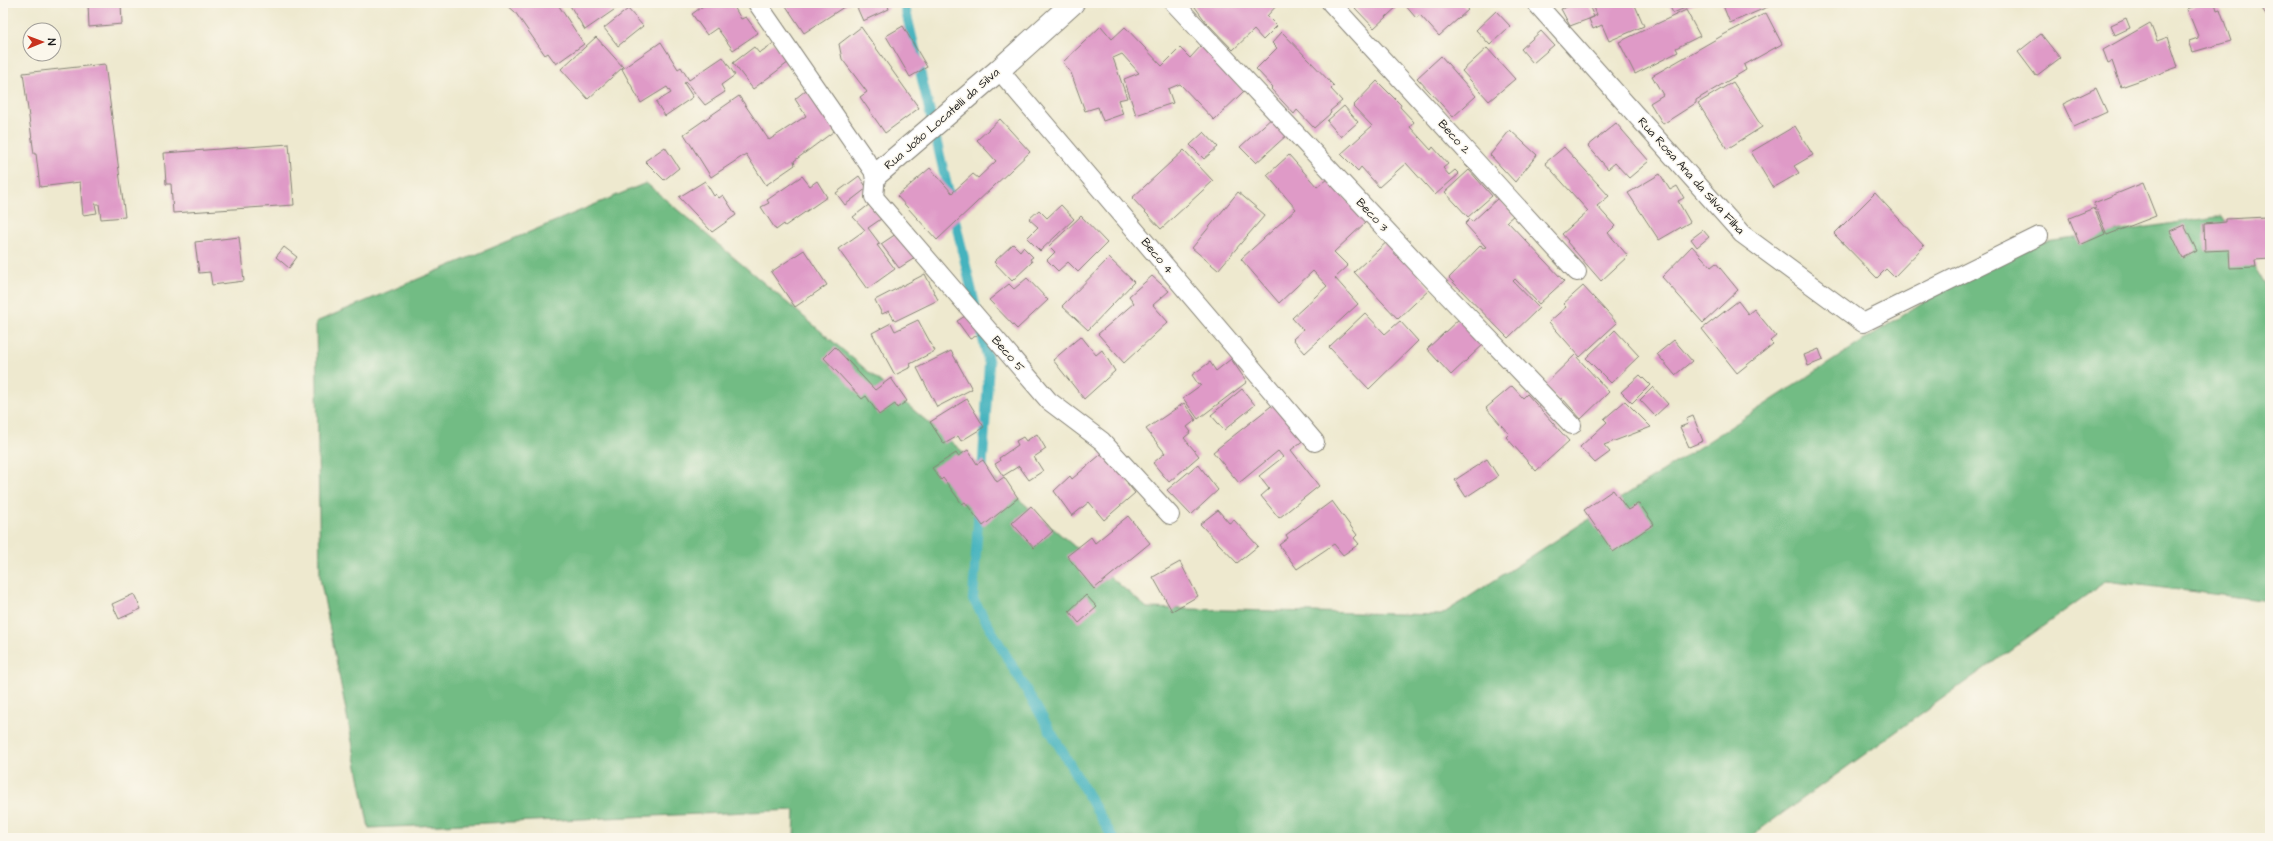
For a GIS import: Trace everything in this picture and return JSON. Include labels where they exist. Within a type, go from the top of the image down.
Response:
[{"type":"street","name":"Rua João Locatelli da Silva","points":[[876,175],[1000,70],[1073,3]]},
{"type":"lane","name":"Rua João Locatelli da Silva","points":[[757,3],[876,175]]},
{"type":"lane","name":"Beco 3","points":[[1174,3],[1430,277],[1572,426]]},
{"type":"lane","name":"Beco 2","points":[[1331,3],[1577,272]]},
{"type":"lane","name":"Rua Rosa Ana da Silva Filha","points":[[1536,3],[1742,234],[1863,323],[2039,236]]},
{"type":"lane","name":"Beco 4","points":[[1000,70],[1315,442]]},
{"type":"lane","name":"Beco 5","points":[[876,175],[874,197],[1043,395],[1102,441],[1170,514]]},
{"type":"green space","points":[[646,183],[1147,608],[1441,615],[2006,248],[2222,216],[2270,293],[2270,601],[2106,581],[1748,838],[794,838],[795,810],[369,828],[320,578],[316,322]]},
{"type":"building","points":[[88,3],[121,3],[122,24],[89,27]]},
{"type":"building","points":[[505,3],[557,3],[584,44],[556,64],[548,53],[545,55],[515,12]]},
{"type":"building","points":[[624,3],[585,30],[569,4]]},
{"type":"building","points":[[707,3],[732,3],[741,19],[746,17],[758,33],[733,50],[717,28],[707,35],[692,14]]},
{"type":"building","points":[[784,3],[850,3],[804,33]]},
{"type":"building","points":[[855,3],[887,3],[889,9],[863,21]]},
{"type":"building","points":[[1192,3],[1279,3],[1267,16],[1277,26],[1263,40],[1254,30],[1233,50],[1206,22]]},
{"type":"building","points":[[1361,3],[1398,3],[1399,5],[1374,28],[1355,8]]},
{"type":"building","points":[[1407,3],[1461,3],[1468,10],[1439,36],[1420,15],[1416,18],[1405,5]]},
{"type":"building","points":[[1579,3],[1588,3],[1594,17],[1570,26],[1561,9]]},
{"type":"building","points":[[1605,3],[1634,3],[1644,26],[1609,41],[1602,25],[1593,29],[1589,19],[1597,15],[1594,7]]},
{"type":"building","points":[[1668,3],[1697,3],[1673,13]]},
{"type":"building","points":[[1722,3],[1769,3],[1770,6],[1730,23]]},
{"type":"building","points":[[2205,3],[2215,3],[2217,10],[2220,9],[2231,41],[2193,52],[2189,41],[2198,38],[2198,36],[2187,9]]},
{"type":"building","points":[[2258,3],[2270,3],[2270,20]]},
{"type":"building","points":[[628,9],[643,26],[618,46],[604,28]]},
{"type":"building","points":[[1686,10],[1700,36],[1676,48],[1678,52],[1635,74],[1619,42]]},
{"type":"building","points":[[1496,11],[1510,26],[1490,45],[1476,30]]},
{"type":"building","points":[[1766,13],[1782,44],[1744,65],[1746,70],[1696,100],[1696,103],[1663,124],[1650,103],[1663,95],[1652,76],[1725,34]]},
{"type":"building","points":[[2126,18],[2130,28],[2115,35],[2111,25]]},
{"type":"building","points":[[2150,23],[2157,41],[2168,37],[2178,67],[2121,87],[2112,61],[2108,63],[2103,50]]},
{"type":"building","points":[[903,26],[927,67],[910,77],[886,36]]},
{"type":"building","points":[[1101,26],[1112,39],[1125,27],[1162,66],[1180,48],[1190,58],[1201,46],[1244,91],[1214,120],[1180,84],[1168,89],[1173,103],[1136,115],[1124,79],[1139,73],[1122,54],[1113,58],[1127,98],[1118,100],[1123,114],[1103,121],[1098,107],[1085,111],[1071,73],[1063,62]]},
{"type":"building","points":[[861,27],[919,108],[885,133],[860,97],[867,92],[842,59],[839,44]]},
{"type":"building","points":[[1541,31],[1554,45],[1533,63],[1521,49]]},
{"type":"building","points":[[1282,32],[1334,86],[1331,89],[1342,101],[1314,128],[1297,110],[1294,114],[1271,89],[1273,87],[1256,69],[1277,48],[1272,43]]},
{"type":"building","points":[[2041,34],[2060,58],[2036,76],[2018,52]]},
{"type":"building","points":[[596,37],[623,67],[588,99],[561,69]]},
{"type":"building","points":[[661,42],[678,69],[681,67],[689,80],[723,57],[735,75],[721,85],[725,92],[705,105],[686,82],[684,83],[693,97],[665,116],[656,102],[671,93],[667,87],[641,103],[622,69]]},
{"type":"building","points":[[774,43],[789,62],[753,89],[733,63],[754,47],[759,53]]},
{"type":"building","points":[[1487,48],[1515,79],[1489,101],[1462,71]]},
{"type":"building","points":[[1441,56],[1476,96],[1453,117],[1417,78]]},
{"type":"building","points":[[105,64],[125,217],[101,219],[99,204],[95,204],[97,213],[83,215],[80,182],[40,187],[23,73]]},
{"type":"building","points":[[1377,81],[1401,105],[1400,107],[1414,122],[1410,127],[1431,150],[1433,147],[1448,164],[1443,168],[1449,175],[1455,170],[1459,174],[1435,195],[1406,163],[1379,187],[1361,167],[1358,171],[1341,154],[1372,126],[1353,106]]},
{"type":"building","points":[[1733,82],[1762,127],[1727,149],[1698,103]]},
{"type":"building","points":[[2096,88],[2107,112],[2074,127],[2063,104]]},
{"type":"building","points":[[806,90],[837,129],[794,161],[795,165],[766,185],[746,154],[711,177],[684,134],[739,96],[769,140],[806,116],[795,99]]},
{"type":"building","points":[[1344,106],[1358,122],[1341,137],[1327,121]]},
{"type":"building","points":[[1274,116],[1287,135],[1256,163],[1240,147]]},
{"type":"building","points":[[1000,119],[1030,152],[937,240],[897,196],[930,168],[952,193],[973,174],[978,178],[996,161],[977,140]]},
{"type":"building","points":[[1616,123],[1649,161],[1629,178],[1615,163],[1608,169],[1588,146]]},
{"type":"building","points":[[1795,126],[1813,155],[1794,166],[1799,173],[1773,188],[1751,152]]},
{"type":"building","points":[[1510,130],[1537,155],[1515,182],[1490,155]]},
{"type":"building","points":[[1204,132],[1218,147],[1204,159],[1190,145]]},
{"type":"building","points":[[289,144],[294,205],[173,213],[171,184],[166,184],[164,153]]},
{"type":"building","points":[[665,147],[679,168],[664,180],[645,161]]},
{"type":"building","points":[[1564,147],[1609,196],[1597,206],[1615,226],[1608,233],[1628,256],[1601,281],[1567,242],[1568,241],[1562,234],[1588,211],[1545,163]]},
{"type":"building","points":[[1184,150],[1213,181],[1161,229],[1132,198]]},
{"type":"building","points":[[1289,155],[1317,187],[1327,179],[1367,221],[1334,252],[1348,266],[1335,278],[1358,304],[1305,353],[1293,339],[1303,330],[1292,318],[1327,286],[1313,271],[1279,303],[1241,259],[1296,209],[1267,175]]},
{"type":"building","points":[[1469,170],[1492,196],[1468,217],[1445,192]]},
{"type":"building","points":[[1660,174],[1670,190],[1677,186],[1684,198],[1678,201],[1690,222],[1659,240],[1628,193]]},
{"type":"building","points":[[802,176],[810,186],[817,181],[827,197],[785,226],[784,224],[776,230],[761,207],[769,203],[767,200]]},
{"type":"building","points":[[859,176],[867,188],[845,205],[836,193]]},
{"type":"building","points":[[705,181],[714,196],[716,194],[719,198],[723,195],[736,215],[712,232],[679,197]]},
{"type":"building","points":[[2143,183],[2156,216],[2107,235],[2094,203]]},
{"type":"building","points":[[1238,192],[1265,215],[1218,270],[1192,248]]},
{"type":"building","points":[[1875,193],[1924,246],[1894,277],[1886,269],[1877,278],[1834,234]]},
{"type":"building","points":[[1498,198],[1514,215],[1507,221],[1564,281],[1539,304],[1515,279],[1513,281],[1539,308],[1508,338],[1449,278],[1481,245],[1483,248],[1486,247],[1465,224],[1470,219],[1472,222]]},
{"type":"building","points":[[870,204],[881,219],[868,228],[880,244],[877,245],[895,269],[867,289],[838,249],[865,230],[853,217]]},
{"type":"building","points":[[1061,205],[1074,219],[1040,251],[1027,238],[1038,227],[1029,219],[1039,210],[1047,218]]},
{"type":"building","points":[[2094,208],[2105,234],[2080,245],[2069,218]]},
{"type":"building","points":[[1081,216],[1107,243],[1078,272],[1068,262],[1058,271],[1047,260],[1055,252],[1049,246]]},
{"type":"building","points":[[2266,217],[2267,226],[2270,226],[2270,259],[2255,260],[2256,267],[2230,268],[2229,250],[2205,251],[2204,224],[2226,222],[2226,219]]},
{"type":"building","points":[[2184,225],[2197,251],[2183,258],[2170,231]]},
{"type":"building","points":[[1703,230],[1709,237],[1697,247],[1691,239]]},
{"type":"building","points":[[899,232],[918,256],[899,268],[881,244]]},
{"type":"building","points":[[239,237],[244,281],[212,285],[210,272],[199,273],[195,242]]},
{"type":"building","points":[[1390,239],[1430,289],[1398,319],[1354,272]]},
{"type":"building","points":[[1013,244],[1020,251],[1023,247],[1033,257],[1030,259],[1032,262],[1012,281],[994,262]]},
{"type":"building","points":[[1692,246],[1711,267],[1716,263],[1738,290],[1703,323],[1662,277]]},
{"type":"building","points":[[284,247],[297,257],[289,268],[276,257]]},
{"type":"building","points":[[804,250],[827,285],[795,307],[771,272]]},
{"type":"building","points":[[1109,258],[1134,282],[1088,330],[1062,306]]},
{"type":"building","points":[[925,274],[938,300],[895,321],[889,311],[882,314],[875,300]]},
{"type":"building","points":[[1152,276],[1169,291],[1153,305],[1168,322],[1124,363],[1098,334],[1134,303],[1129,296]]},
{"type":"building","points":[[1027,278],[1048,300],[1017,329],[989,300],[1009,284],[1014,289]]},
{"type":"building","points":[[1583,286],[1617,323],[1580,357],[1549,322],[1566,307],[1563,304]]},
{"type":"building","points":[[1738,301],[1748,314],[1754,309],[1776,336],[1770,341],[1773,344],[1737,373],[1702,329]]},
{"type":"building","points":[[970,313],[984,332],[970,339],[957,321]]},
{"type":"building","points":[[1365,313],[1385,334],[1400,321],[1418,341],[1369,389],[1329,347]]},
{"type":"building","points":[[1461,317],[1486,342],[1451,375],[1427,349]]},
{"type":"building","points":[[918,320],[935,351],[910,364],[911,367],[895,375],[872,333],[891,323],[895,331]]},
{"type":"building","points":[[1615,330],[1639,356],[1611,383],[1586,358]]},
{"type":"building","points":[[1081,336],[1096,355],[1102,350],[1115,371],[1084,399],[1053,360]]},
{"type":"building","points":[[1674,340],[1692,361],[1675,375],[1657,354]]},
{"type":"building","points":[[835,347],[875,390],[891,378],[907,401],[897,408],[895,404],[879,415],[866,396],[862,399],[824,358]]},
{"type":"building","points":[[1819,349],[1823,360],[1808,366],[1804,355]]},
{"type":"building","points":[[951,351],[972,389],[937,407],[917,368]]},
{"type":"building","points":[[1575,355],[1609,392],[1581,419],[1562,398],[1559,400],[1544,385]]},
{"type":"building","points":[[1231,359],[1247,382],[1198,419],[1183,398],[1201,385],[1198,384],[1192,375],[1210,362],[1216,371]]},
{"type":"building","points":[[1640,375],[1650,385],[1632,403],[1621,392]]},
{"type":"building","points":[[1512,386],[1523,398],[1527,394],[1569,441],[1536,471],[1506,437],[1509,434],[1486,408]]},
{"type":"building","points":[[1653,387],[1668,404],[1655,416],[1640,400]]},
{"type":"building","points":[[1242,389],[1255,405],[1224,430],[1211,415]]},
{"type":"building","points":[[967,399],[984,427],[961,441],[958,436],[944,444],[930,422]]},
{"type":"building","points":[[1625,401],[1651,427],[1604,445],[1610,452],[1595,463],[1580,447],[1607,422],[1604,419]]},
{"type":"building","points":[[1184,403],[1196,420],[1187,427],[1191,432],[1184,438],[1199,456],[1169,482],[1153,463],[1165,453],[1146,429]]},
{"type":"building","points":[[1275,403],[1305,439],[1291,450],[1319,486],[1279,518],[1261,496],[1269,489],[1259,476],[1283,457],[1278,451],[1239,483],[1213,452]]},
{"type":"building","points":[[1693,416],[1703,441],[1689,447],[1680,427],[1688,424],[1686,419]]},
{"type":"building","points":[[1037,434],[1046,449],[1034,457],[1043,471],[1029,480],[1019,466],[1003,476],[995,464],[1000,461],[999,458],[1018,445],[1016,441],[1023,437],[1026,441]]},
{"type":"building","points":[[968,450],[977,464],[983,460],[997,482],[1004,477],[1018,498],[983,526],[965,502],[962,504],[943,478],[941,480],[932,468],[956,453],[958,456]]},
{"type":"building","points":[[1106,450],[1129,481],[1127,483],[1135,493],[1104,520],[1089,502],[1072,516],[1054,491],[1070,476],[1072,479]]},
{"type":"building","points":[[1487,459],[1498,476],[1466,497],[1455,480]]},
{"type":"building","points":[[1198,464],[1218,490],[1191,515],[1167,490]]},
{"type":"building","points":[[1613,490],[1628,510],[1639,503],[1654,524],[1613,552],[1584,510]]},
{"type":"building","points":[[1332,501],[1357,535],[1354,538],[1359,544],[1343,555],[1334,544],[1297,569],[1279,545],[1288,538],[1286,535]]},
{"type":"building","points":[[1031,506],[1053,531],[1034,548],[1012,523]]},
{"type":"building","points":[[1218,510],[1229,523],[1234,520],[1258,546],[1237,563],[1200,524]]},
{"type":"building","points":[[1128,516],[1150,543],[1094,589],[1067,556],[1091,537],[1095,543]]},
{"type":"building","points":[[1180,562],[1198,596],[1172,611],[1153,577]]},
{"type":"building","points":[[134,594],[141,609],[119,619],[112,604]]},
{"type":"building","points":[[1086,595],[1097,607],[1079,623],[1069,611]]},
{"type":"waterway","points":[[904,3],[989,364],[982,474]]},
{"type":"waterway","points":[[979,506],[973,599],[1113,838]]}]
